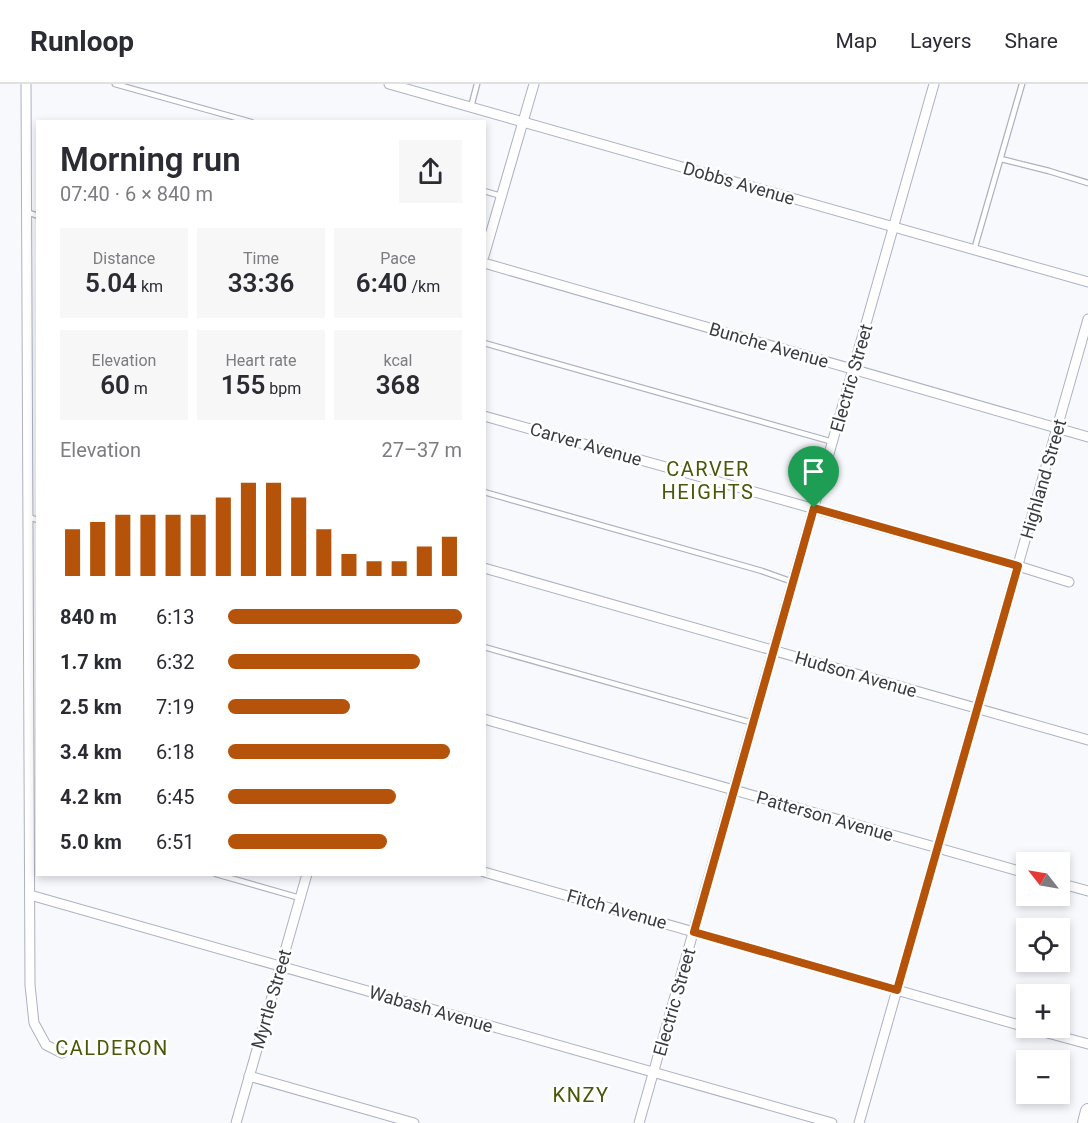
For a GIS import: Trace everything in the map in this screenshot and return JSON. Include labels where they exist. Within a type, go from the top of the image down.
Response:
[{"type":"main road","points":[[1084,1123],[1088,1111]]},
{"type":"street","points":[[26,84],[27,364],[33,440],[34,825],[30,895],[30,985],[34,1023],[46,1045],[62,1053]]},
{"type":"street","name":"Dobbs Avenue","points":[[389,84],[1088,282]]},
{"type":"street","points":[[486,249],[534,84]]},
{"type":"street","name":"Electric Street","points":[[639,1123],[934,84]]},
{"type":"street","points":[[26,132],[36,134]]},
{"type":"street","name":"Bunche Avenue","points":[[486,264],[1088,436]]},
{"type":"street","points":[[27,287],[36,289]]},
{"type":"street","name":"Highland Street","points":[[859,1123],[1088,319]]},
{"type":"street","name":"Carver Avenue","points":[[486,417],[1069,582]]},
{"type":"street","name":"Hudson Avenue","points":[[486,569],[1088,740]]},
{"type":"street","name":"Patterson Avenue","points":[[486,720],[1016,870]]},
{"type":"street","name":"Fitch Avenue","points":[[486,873],[1016,1024]]},
{"type":"street","name":"Myrtle Street","points":[[236,1123],[306,876]]},
{"type":"street","points":[[1070,886],[1088,891]]},
{"type":"street","name":"Wabash Avenue","points":[[30,895],[832,1123]]},
{"type":"street","name":"Fitch Avenue","points":[[1066,1038],[1088,1044]]},
{"type":"street","points":[[249,1076],[414,1123]]},
{"type":"lane","points":[[116,84],[244,120]]},
{"type":"lane","points":[[471,107],[477,84]]},
{"type":"lane","points":[[974,250],[1022,84]]},
{"type":"lane","points":[[1001,159],[1088,183]]},
{"type":"lane","points":[[486,192],[501,196]]},
{"type":"lane","points":[[27,212],[36,215]]},
{"type":"lane","points":[[486,344],[833,442]]},
{"type":"lane","points":[[27,364],[36,366]]},
{"type":"lane","points":[[486,493],[762,571],[793,582]]},
{"type":"lane","points":[[486,648],[753,723]]},
{"type":"lane","points":[[223,876],[300,898]]},
{"type":"district","name":"CARVER HEIGHTS","points":[[708,480]]},
{"type":"district","name":"CALDERON","points":[[112,1048]]},
{"type":"district","name":"KNZY","points":[[581,1095]]},
{"type":"route","points":[[814,508],[1018,566],[897,990],[694,932],[814,508]]}]
